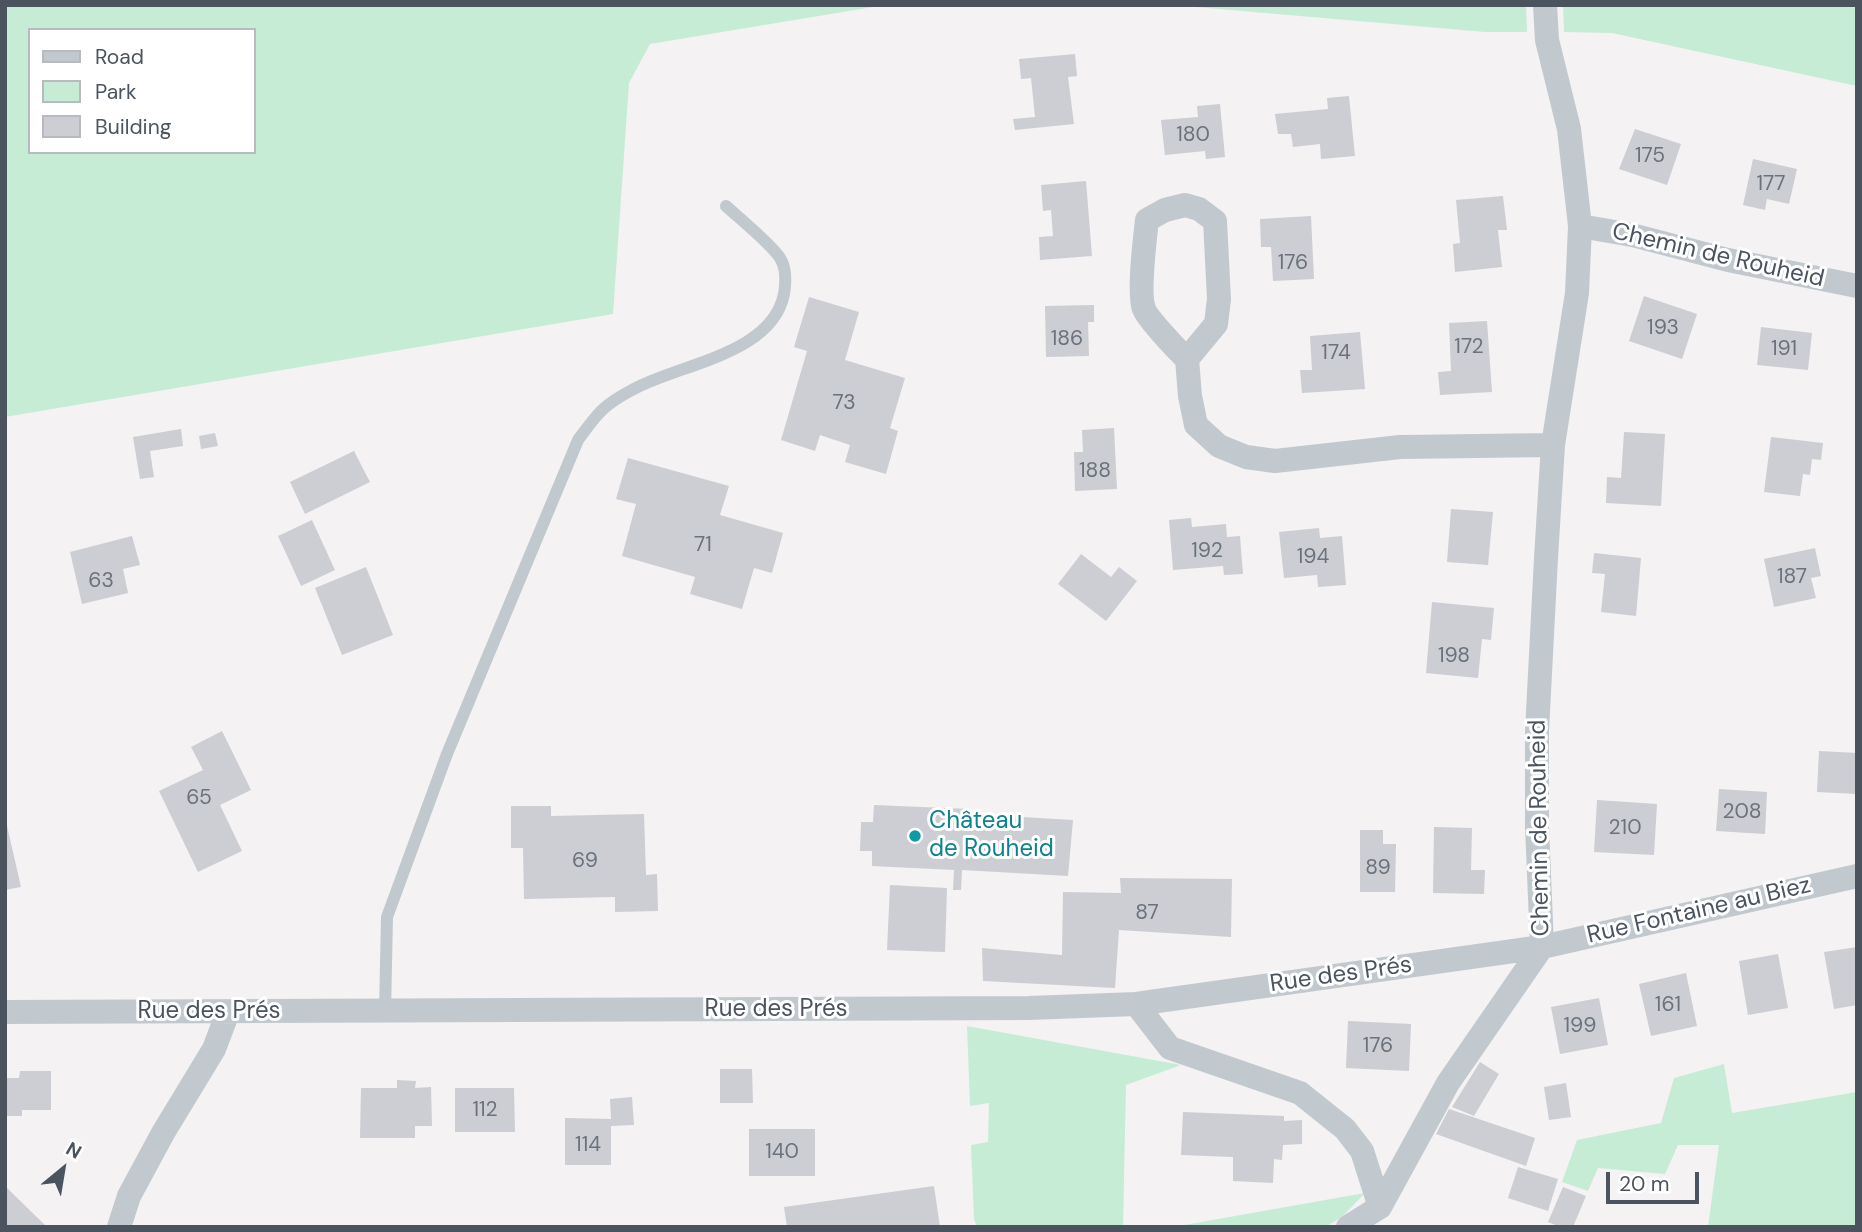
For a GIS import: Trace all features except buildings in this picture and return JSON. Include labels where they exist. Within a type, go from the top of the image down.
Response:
[{"type":"street","name":"Chemin de Rouheid","points":[[1380,1207],[1448,1083],[1542,947],[1537,826],[1538,731],[1553,445],[1577,293],[1580,226],[1569,129],[1547,40],[1545,5]]},
{"type":"street","points":[[1187,359],[1174,348],[1144,309],[1143,290],[1147,220],[1164,209],[1185,205],[1199,209],[1215,221],[1219,299],[1216,324],[1187,359],[1189,396],[1196,425],[1219,446],[1246,457],[1275,461],[1400,447],[1553,445]]},
{"type":"street","name":"Chemin de Rouheid","points":[[1580,226],[1632,235],[1728,260],[1857,286]]},
{"type":"street","name":"Rue Fontaine au Biez","points":[[1542,947],[1857,876]]},
{"type":"street","name":"Rue des Prés","points":[[5,1012],[1003,1009],[1136,1004],[1542,947]]},
{"type":"street","points":[[1136,1004],[1170,1048],[1300,1093],[1345,1129],[1362,1151],[1380,1207],[1348,1227]]},
{"type":"street","points":[[120,1227],[130,1196],[163,1133],[214,1049],[228,1012]]},
{"type":"lane","points":[[385,1012],[387,918],[447,754],[578,440],[601,408],[634,388],[746,344],[762,332],[782,303],[787,280],[780,258],[726,206]]},
{"type":"green space","points":[[5,5],[885,5],[650,44],[629,83],[613,314],[5,417]]},
{"type":"green space","points":[[1173,5],[1526,5],[1527,32],[1485,32]]},
{"type":"green space","points":[[1563,5],[1857,5],[1857,86],[1612,33],[1564,32]]},
{"type":"green space","points":[[967,1026],[1181,1065],[1126,1085],[1123,1227],[977,1227],[974,1219],[971,1145],[988,1142],[989,1103],[970,1106]]},
{"type":"green space","points":[[1724,1064],[1732,1113],[1857,1092],[1857,1227],[1708,1227],[1719,1145],[1678,1145],[1665,1174],[1598,1168],[1588,1191],[1562,1182],[1577,1140],[1661,1123],[1674,1078]]},
{"type":"green space","points":[[1365,1193],[1342,1217],[1325,1227],[1173,1227]]},
{"type":"place","name":"Château de Rouheid","points":[[915,836]]}]
